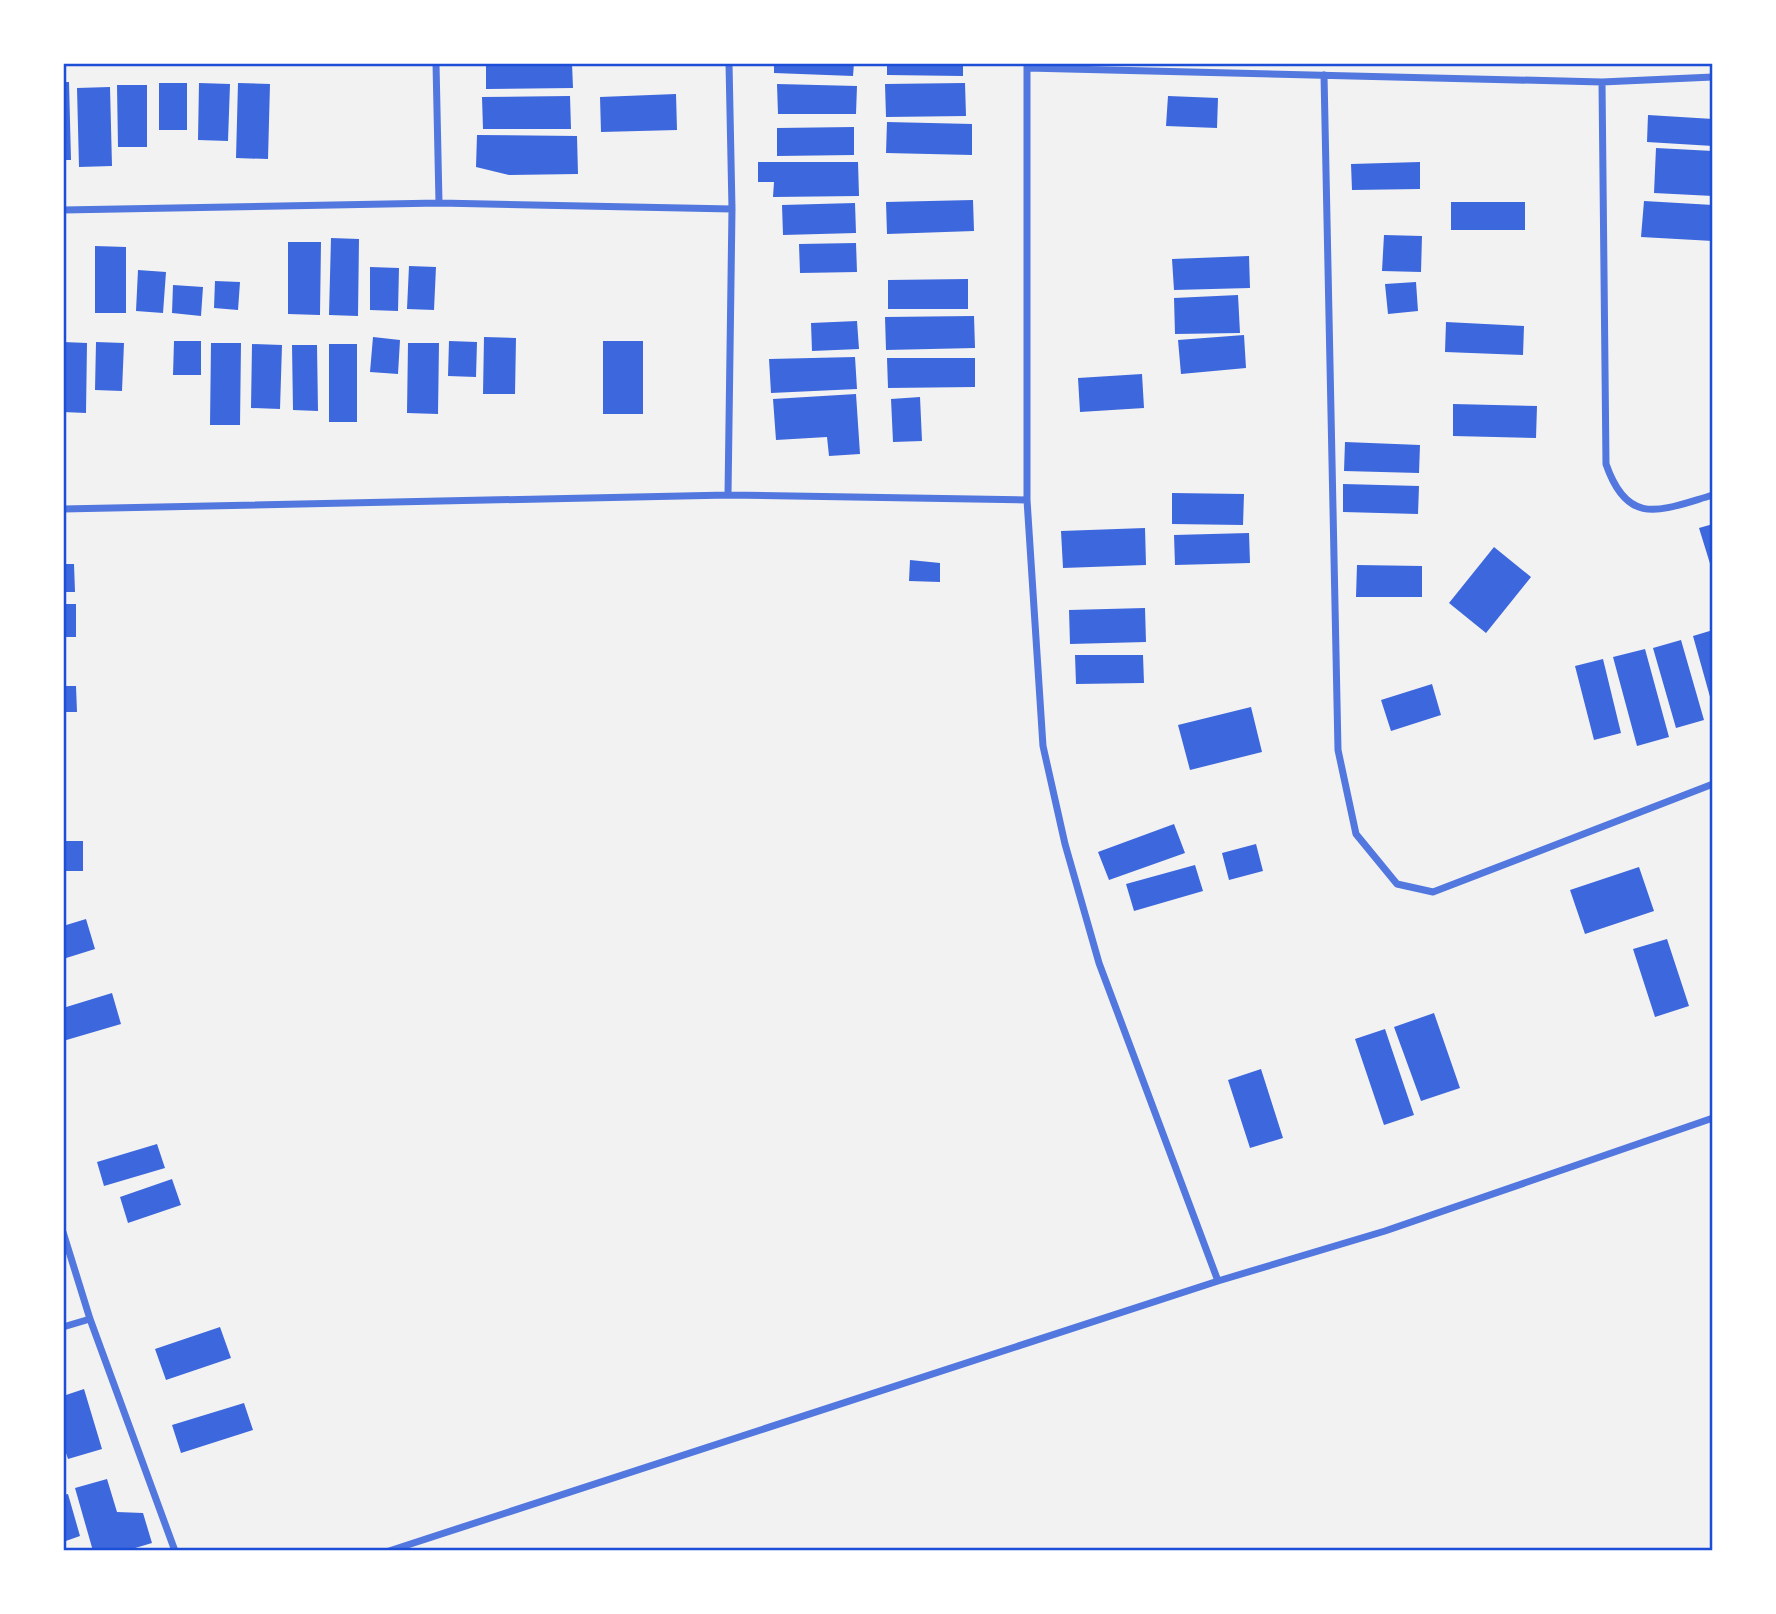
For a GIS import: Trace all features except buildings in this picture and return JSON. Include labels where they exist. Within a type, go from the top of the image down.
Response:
[{"type":"street","points":[[436,63],[439,204]]},
{"type":"street","points":[[728,495],[733,209],[729,63]]},
{"type":"street","points":[[1218,1281],[1099,962],[1066,844],[1043,746],[1027,500],[1027,65],[1602,82],[1713,77]]},
{"type":"street","points":[[1324,75],[1338,750],[1356,834],[1396,884],[1433,892],[1713,783]]},
{"type":"street","points":[[1602,82],[1606,464],[1619,492],[1632,505],[1648,510],[1664,509],[1713,495]]},
{"type":"street","points":[[63,210],[439,204],[733,209]]},
{"type":"street","points":[[63,509],[728,495],[1027,500]]},
{"type":"street","points":[[389,1551],[1218,1281],[1385,1231],[1713,1118]]},
{"type":"street","points":[[63,1232],[90,1319],[175,1551]]},
{"type":"street","points":[[63,1327],[90,1319]]}]
